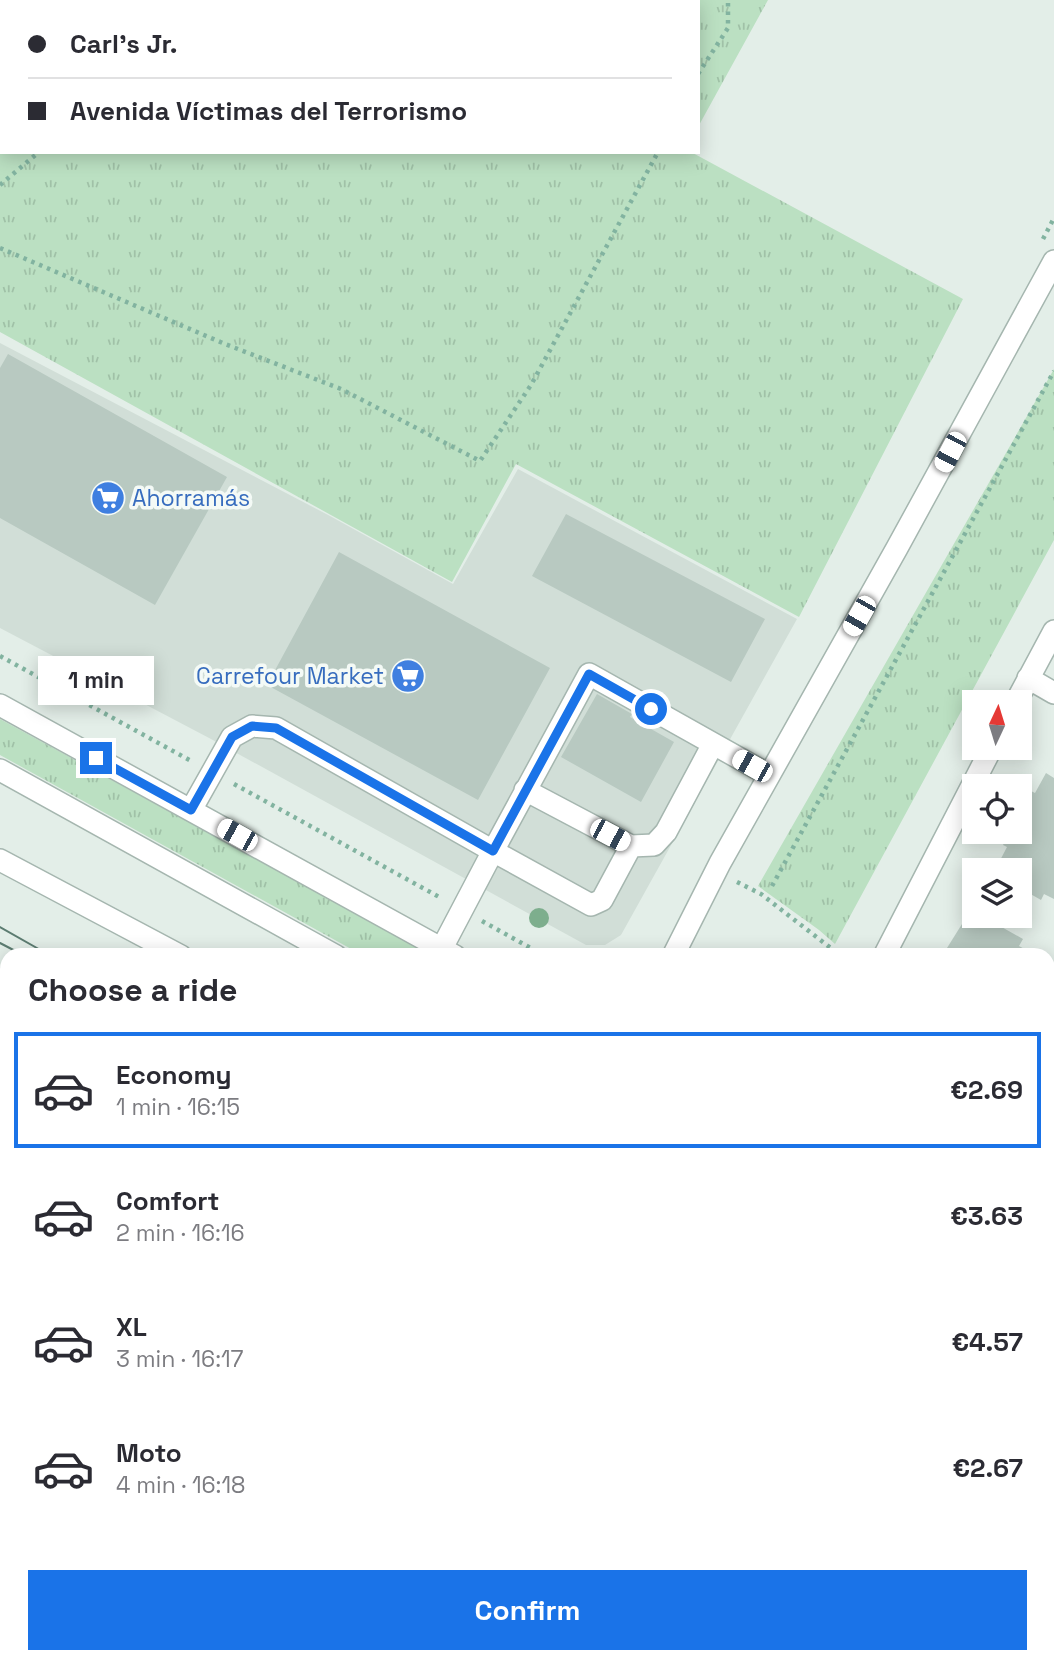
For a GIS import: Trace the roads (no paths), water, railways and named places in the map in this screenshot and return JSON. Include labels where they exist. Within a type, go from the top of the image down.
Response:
[{"type":"street","points":[[677,948],[715,871],[897,548],[1054,261]]},
{"type":"street","points":[[1022,690],[1054,631]]},
{"type":"street","points":[[450,948],[462,910],[589,674],[769,775]]},
{"type":"street","points":[[1028,678],[1054,693]]},
{"type":"street","points":[[0,705],[442,948]]},
{"type":"street","points":[[191,810],[232,737],[252,726],[276,728],[591,905],[602,900],[631,846]]},
{"type":"street","points":[[526,790],[631,846],[654,845],[666,832],[713,744]]},
{"type":"street","points":[[888,948],[985,760]]},
{"type":"street","points":[[0,770],[322,948]]},
{"type":"street","points":[[0,860],[166,948]]},
{"type":"tram line","points":[[0,927],[37,948]]},
{"type":"tram line","points":[[0,943],[10,948]]},
{"type":"place","name":"Ahorramás","points":[[108,498]]},
{"type":"place","name":"Carrefour Market","points":[[408,676]]}]
